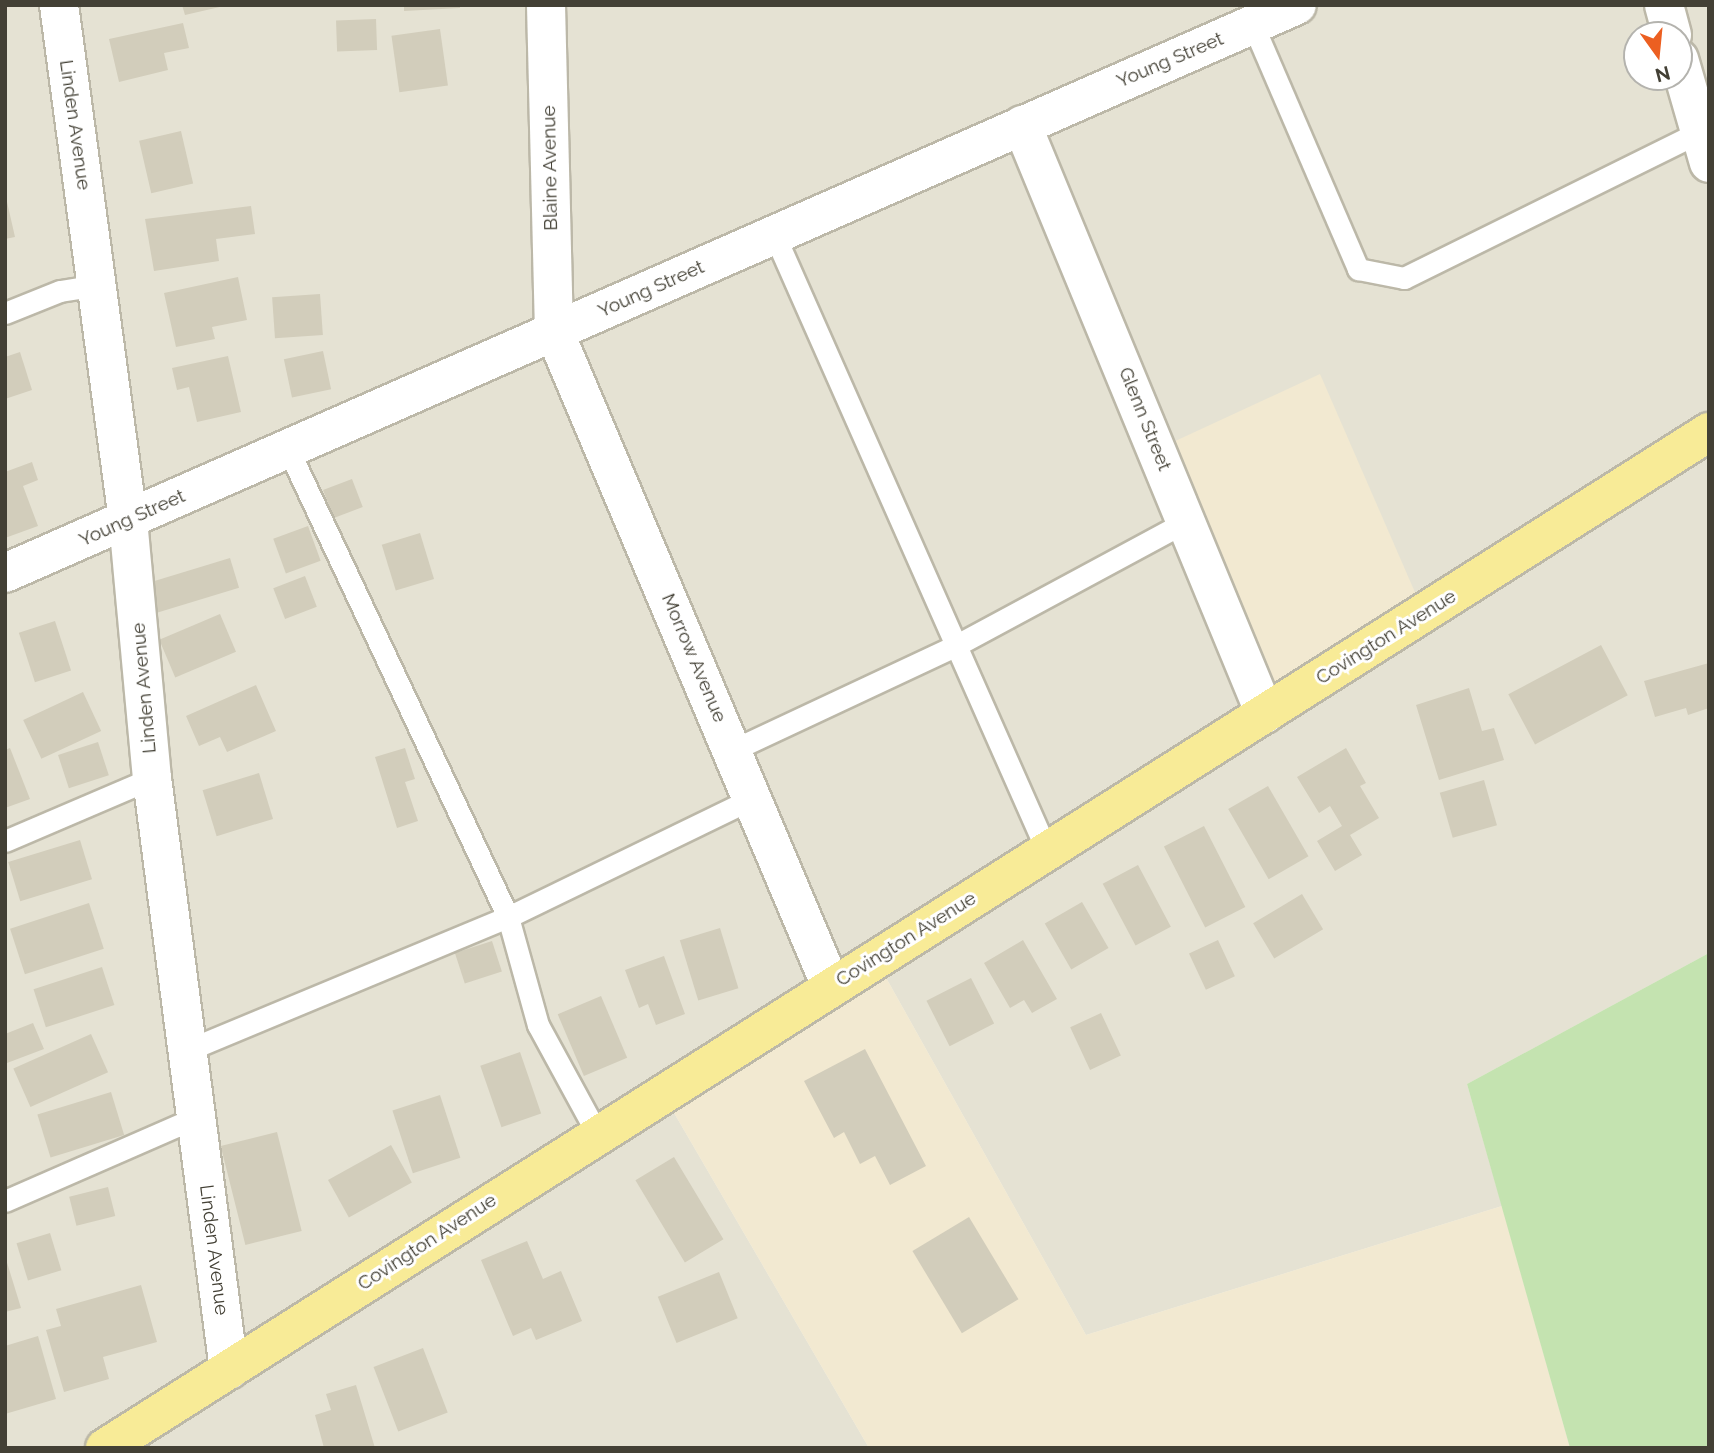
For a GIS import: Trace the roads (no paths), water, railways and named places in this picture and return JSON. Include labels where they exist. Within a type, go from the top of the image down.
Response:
[{"type":"main road","name":"Covington Avenue","points":[[105,1448],[597,1133],[1709,432]]},
{"type":"street","name":"Linden Avenue","points":[[59,5],[128,520],[152,778],[229,1370]]},
{"type":"street","name":"Blaine Avenue","points":[[546,5],[554,331]]},
{"type":"street","name":"Young Street","points":[[5,573],[1297,5]]},
{"type":"street","points":[[1688,91],[1704,147]]},
{"type":"street","name":"Glenn Street","points":[[1022,125],[1265,714]]},
{"type":"street","name":"Morrow Avenue","points":[[554,331],[831,986]]},
{"type":"lane","points":[[1253,24],[1358,269],[1404,278],[1704,147]]},
{"type":"lane","points":[[774,234],[1046,851]]},
{"type":"lane","points":[[5,313],[60,291],[96,285]]},
{"type":"lane","points":[[288,449],[508,917],[538,1025],[597,1133]]},
{"type":"lane","points":[[733,751],[955,646],[1187,521]]},
{"type":"lane","points":[[5,841],[152,778]]},
{"type":"lane","points":[[188,1050],[508,917],[753,798]]},
{"type":"lane","points":[[5,1201],[197,1117]]}]
